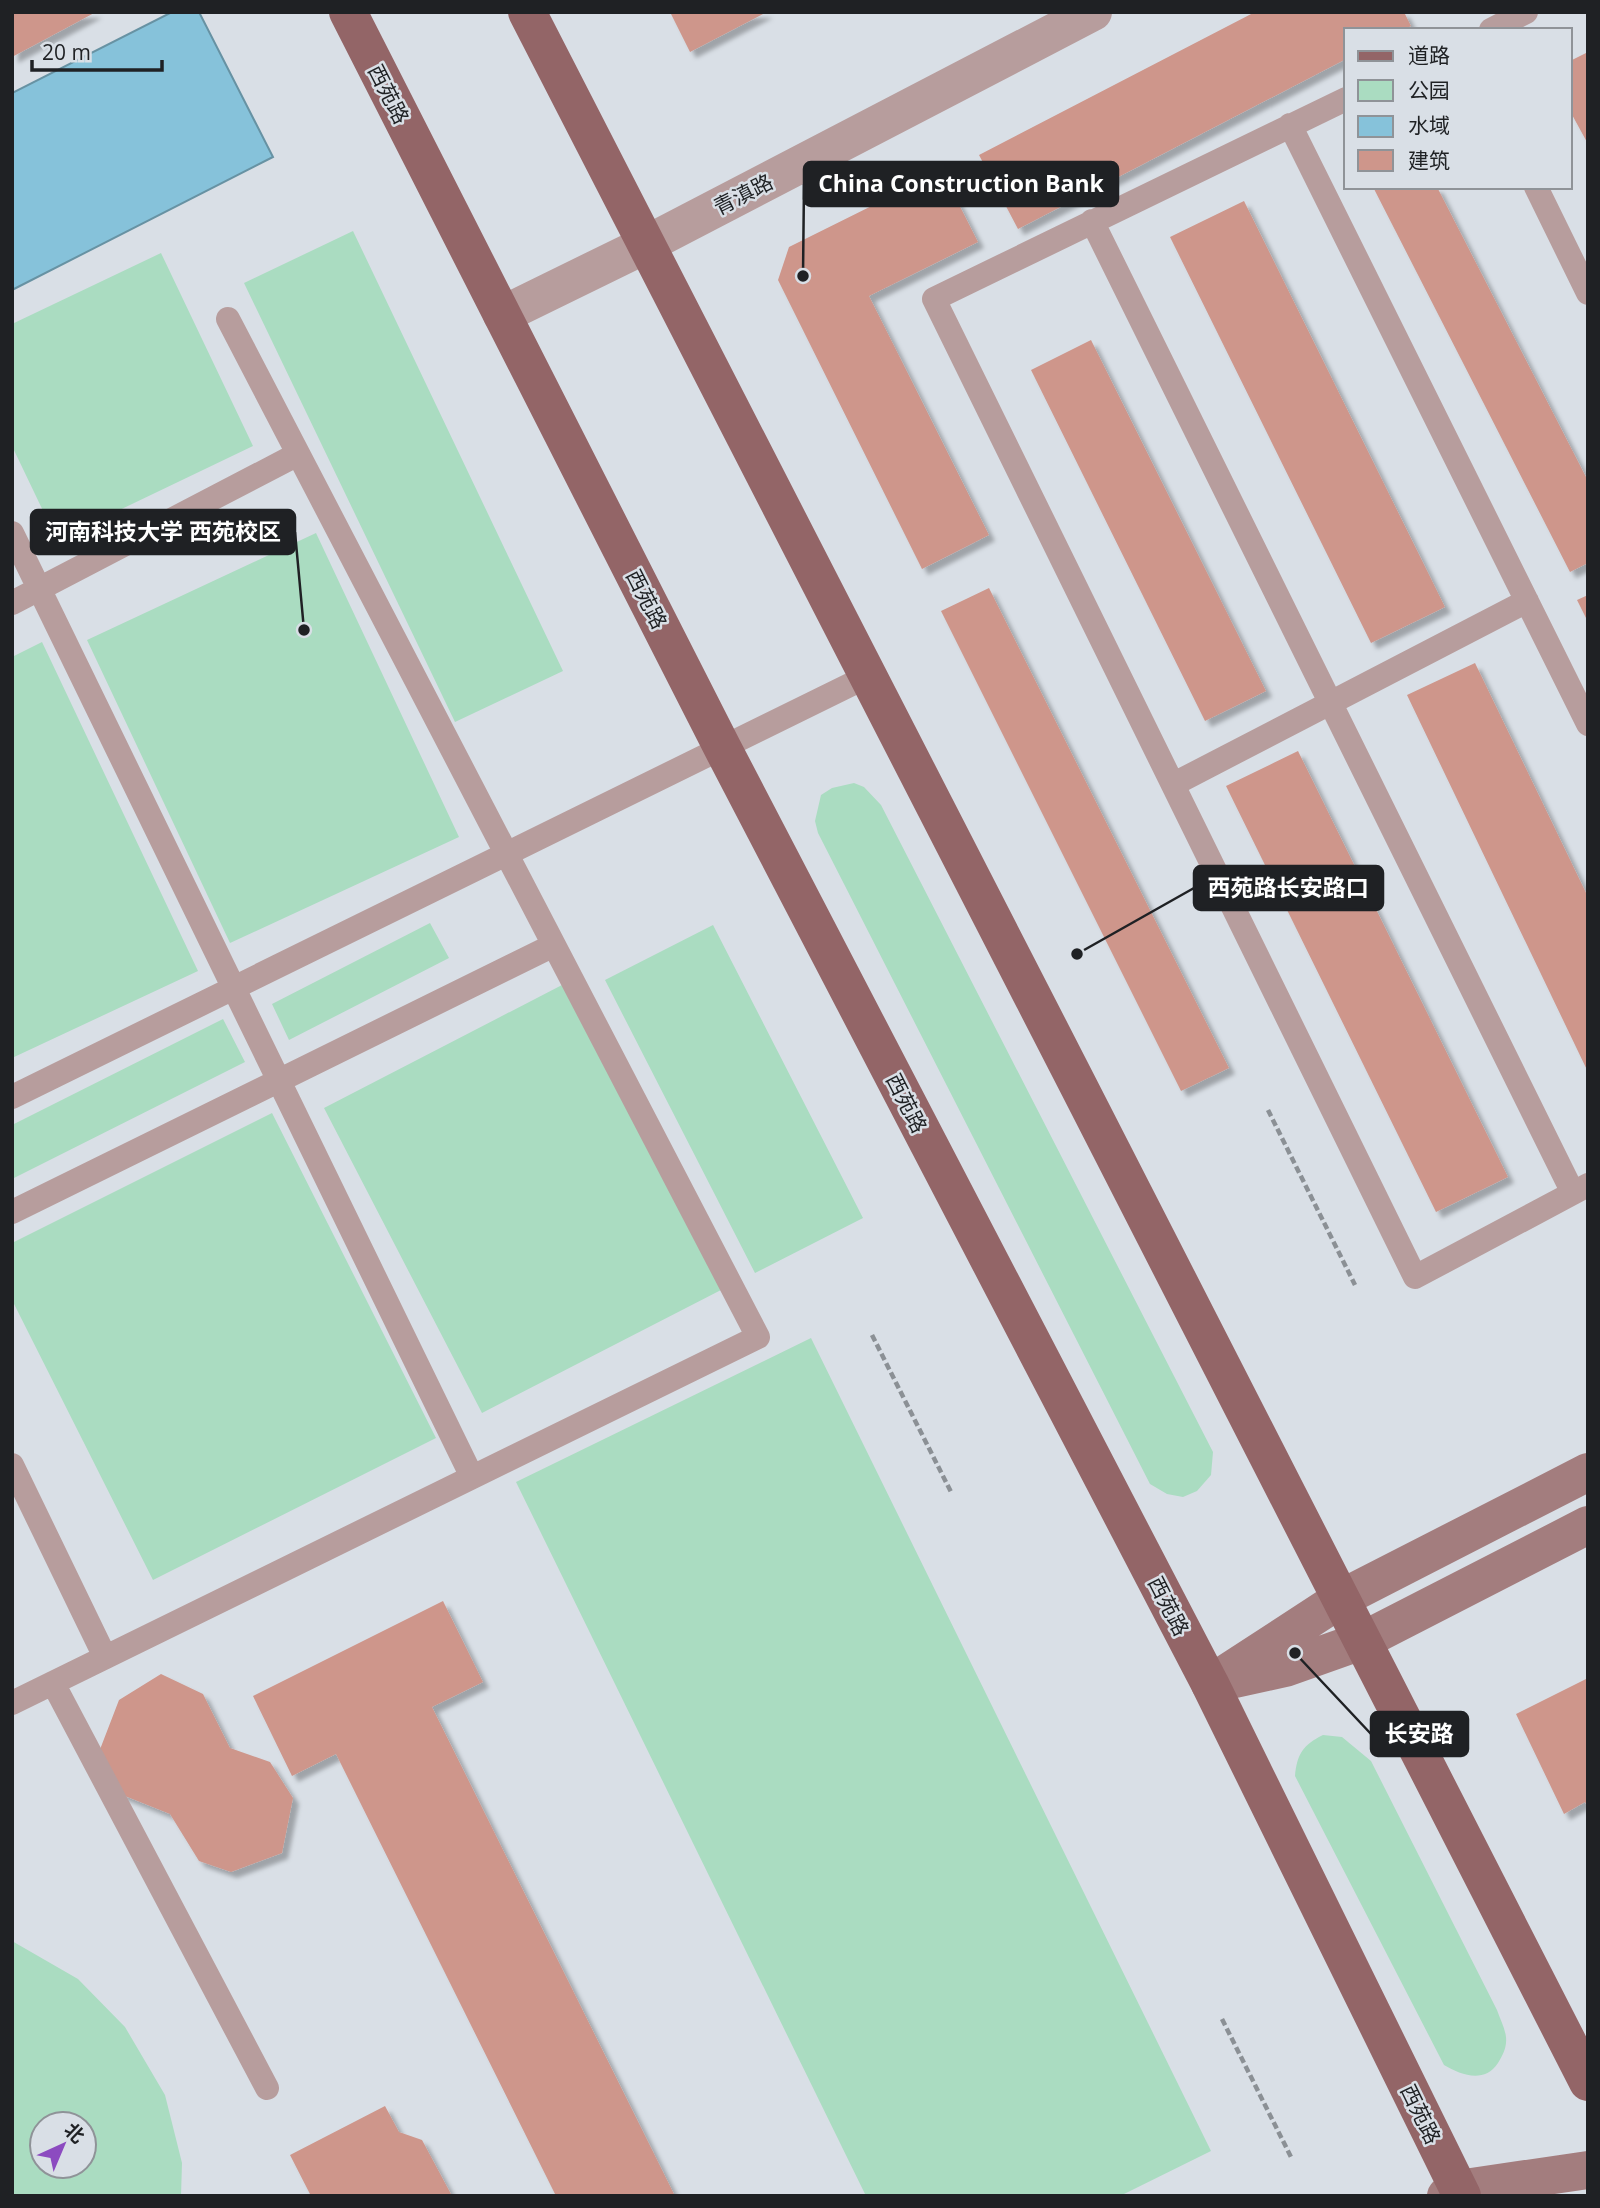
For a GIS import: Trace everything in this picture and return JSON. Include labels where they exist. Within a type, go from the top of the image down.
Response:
[{"type":"main road","name":"西苑路","points":[[348,12],[723,747],[1210,1684],[1455,2194]]},
{"type":"main road","points":[[527,12],[866,677],[1364,1640],[1588,2082]]},
{"type":"main road","points":[[1210,1684],[1342,1598],[1588,1472]]},
{"type":"main road","points":[[1210,1684],[1285,1668],[1364,1640],[1588,1525]]},
{"type":"main road","points":[[1455,2194],[1588,2170]]},
{"type":"street","name":"青滇路","points":[[502,316],[645,245],[1093,12]]},
{"type":"lane","points":[[1495,28],[1525,12]]},
{"type":"lane","points":[[1092,221],[1330,703],[1581,1189],[1415,1277],[934,299],[1092,221],[1344,100]]},
{"type":"lane","points":[[1290,125],[1588,724]]},
{"type":"lane","points":[[1537,189],[1588,293]]},
{"type":"lane","points":[[12,1703],[758,1337],[228,319]]},
{"type":"lane","points":[[12,603],[298,453]]},
{"type":"lane","points":[[12,533],[472,1477]]},
{"type":"lane","points":[[1174,784],[1527,601]]},
{"type":"lane","points":[[12,1097],[866,677]]},
{"type":"lane","points":[[12,1212],[554,945]]},
{"type":"lane","points":[[12,1465],[106,1657]]},
{"type":"lane","points":[[52,1683],[267,2088]]},
{"type":"path","points":[[1268,1110],[1355,1285]]},
{"type":"path","points":[[872,1335],[951,1492]]},
{"type":"path","points":[[1222,2019],[1291,2157]]},
{"type":"green space","points":[[353,231],[563,671],[455,722],[244,283]]},
{"type":"green space","points":[[161,253],[253,446],[57,540],[12,446],[12,324]]},
{"type":"green space","points":[[316,533],[459,837],[230,943],[87,640]]},
{"type":"green space","points":[[42,642],[198,971],[12,1058],[12,657]]},
{"type":"green space","points":[[854,783],[864,787],[881,805],[1213,1452],[1211,1475],[1197,1491],[1183,1497],[1167,1494],[1150,1484],[818,833],[815,821],[821,795],[832,788]]},
{"type":"green space","points":[[430,923],[449,958],[289,1040],[272,1004]]},
{"type":"green space","points":[[713,925],[863,1218],[755,1273],[605,980]]},
{"type":"green space","points":[[562,985],[721,1290],[482,1413],[324,1108]]},
{"type":"green space","points":[[223,1019],[245,1062],[12,1179],[12,1125]]},
{"type":"green space","points":[[272,1113],[436,1438],[153,1580],[12,1300],[12,1243]]},
{"type":"green space","points":[[811,1338],[1211,2151],[1120,2196],[866,2196],[516,1482]]},
{"type":"green space","points":[[1323,1735],[1342,1737],[1371,1761],[1497,2010],[1505,2030],[1506,2044],[1498,2063],[1486,2074],[1472,2076],[1444,2065],[1295,1776],[1302,1751]]},
{"type":"green space","points":[[12,1941],[78,1979],[125,2027],[165,2095],[182,2163],[181,2196],[12,2196]]},
{"type":"water","points":[[172,12],[199,12],[273,157],[12,290],[12,93]]},
{"type":"building","points":[[12,12],[96,12],[12,57]]},
{"type":"building","points":[[670,12],[767,12],[690,52]]},
{"type":"building","points":[[1255,12],[1404,12],[1411,26],[1344,28],[1344,60],[1018,229],[979,155]]},
{"type":"building","points":[[1588,52],[1588,144],[1572,115],[1572,60]]},
{"type":"building","points":[[942,171],[978,242],[869,296],[989,535],[922,569],[778,280],[789,247]]},
{"type":"building","points":[[1374,189],[1438,189],[1588,481],[1588,563],[1570,572]]},
{"type":"building","points":[[1244,201],[1445,607],[1371,643],[1170,237]]},
{"type":"building","points":[[1091,340],[1266,691],[1205,721],[1031,370]]},
{"type":"building","points":[[989,588],[1229,1068],[1181,1091],[941,611]]},
{"type":"building","points":[[1588,595],[1588,622],[1577,600]]},
{"type":"building","points":[[1475,663],[1588,897],[1588,1072],[1407,695]]},
{"type":"building","points":[[1298,751],[1508,1177],[1436,1212],[1226,786]]},
{"type":"building","points":[[443,1601],[483,1682],[432,1707],[675,2196],[556,2196],[336,1754],[292,1776],[253,1696]]},
{"type":"building","points":[[161,1674],[203,1694],[230,1748],[270,1762],[293,1798],[282,1853],[231,1872],[199,1861],[170,1814],[120,1794],[99,1752],[119,1700]]},
{"type":"building","points":[[1588,1678],[1588,1807],[1585,1802],[1564,1814],[1516,1714]]},
{"type":"building","points":[[385,2106],[399,2132],[422,2140],[452,2196],[311,2196],[290,2155]]},
{"type":"place","name":"China Construction Bank","points":[[803,276]]},
{"type":"place","name":"河南科技大学 西苑校区","points":[[304,630]]},
{"type":"place","name":"西苑路长安路口","points":[[1077,954]]},
{"type":"place","name":"长安路","points":[[1295,1653]]}]
